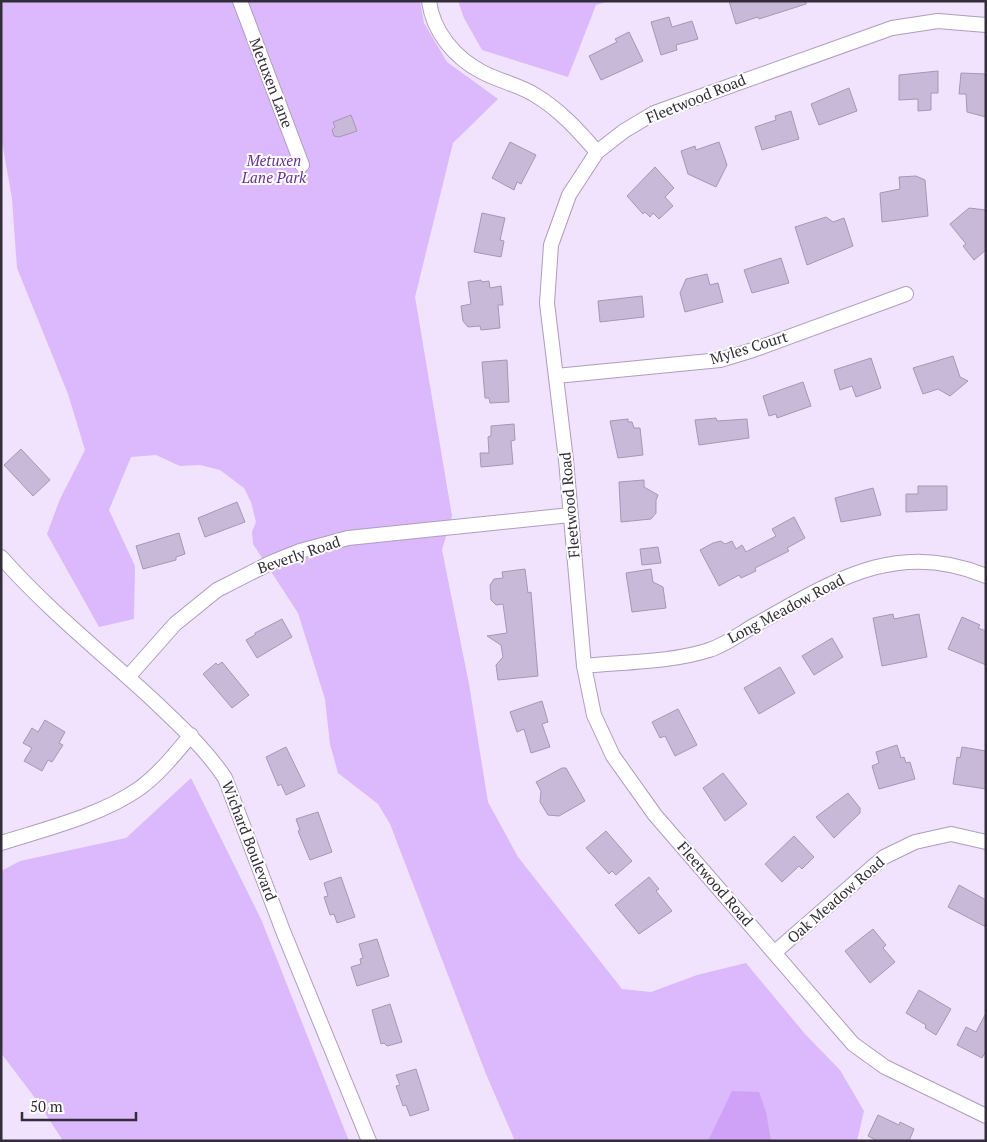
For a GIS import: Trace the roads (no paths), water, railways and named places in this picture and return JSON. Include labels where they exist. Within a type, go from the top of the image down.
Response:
[{"type":"street","name":"Metuxen Lane","points":[[240,1],[302,165]]},
{"type":"street","points":[[429,1],[430,10],[445,43],[481,72],[534,94],[568,118],[597,152]]},
{"type":"street","name":"Fleetwood Road","points":[[986,25],[938,21],[892,28],[654,113],[624,131],[597,152],[569,195],[551,245],[547,303],[556,376],[584,666],[594,715],[613,756],[655,815],[853,1044],[885,1067],[986,1116]]},
{"type":"street","name":"Myles Court","points":[[556,376],[720,360],[753,350],[906,294]]},
{"type":"street","name":"Beverly Road","points":[[128,677],[175,624],[217,590],[270,563],[300,551],[348,538],[570,516]]},
{"type":"street","name":"Wichard Boulevard","points":[[1,557],[65,620],[190,735],[225,778],[284,931],[369,1141]]},
{"type":"street","name":"Long Meadow Road","points":[[584,666],[676,657],[709,650],[839,578],[882,564],[928,561],[966,568],[986,576]]},
{"type":"street","points":[[1,843],[46,829],[124,798],[141,787],[165,765],[190,735]]},
{"type":"street","name":"Oak Meadow Road","points":[[774,952],[884,857],[915,842],[951,834],[986,842]]},
{"type":"park label","name":"Metuxen Lane Park","points":[[274,170]]}]
